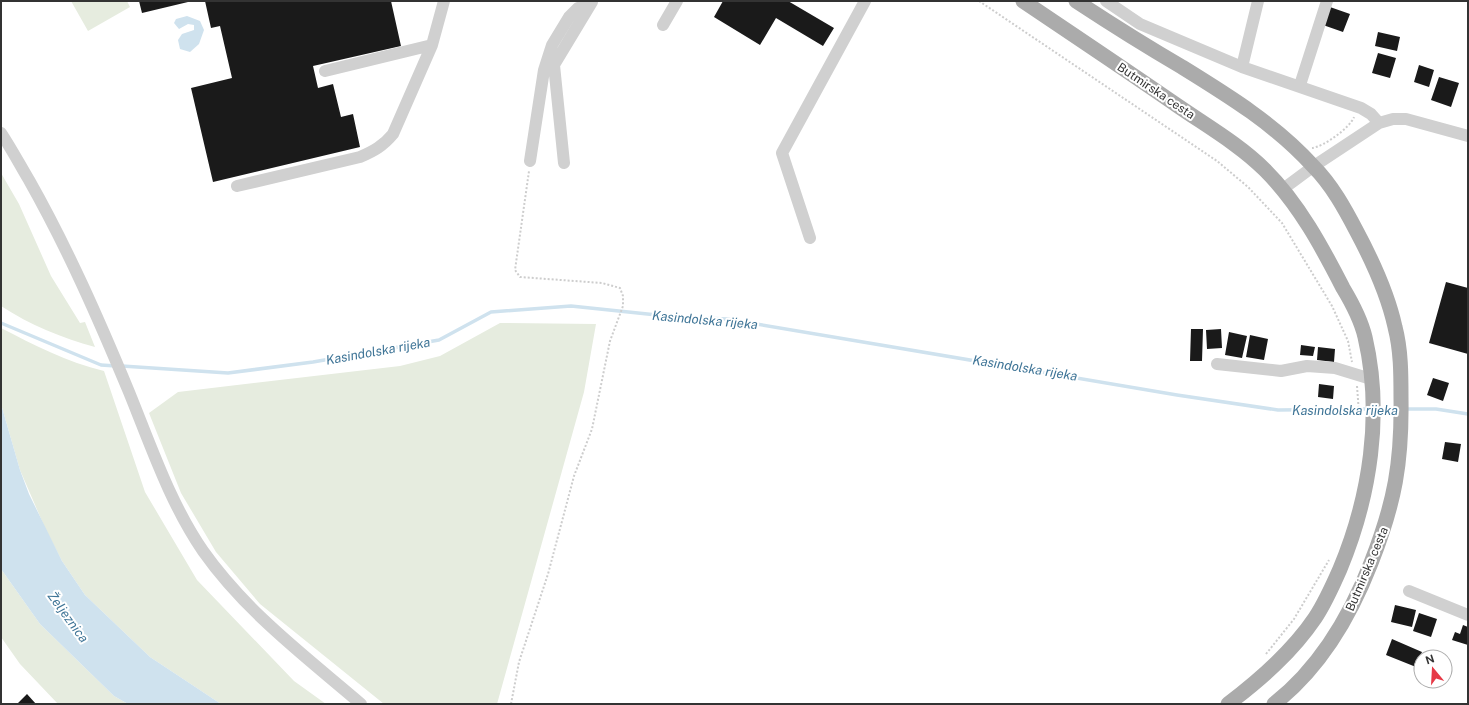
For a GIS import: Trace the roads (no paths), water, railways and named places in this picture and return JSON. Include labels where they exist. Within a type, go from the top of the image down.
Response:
[{"type":"main road","name":"Butmirska cesta","points":[[1023,1],[1233,144],[1264,169],[1283,190],[1316,238],[1357,315],[1365,335],[1371,384],[1371,458],[1358,518],[1338,573],[1316,617],[1292,649],[1252,685],[1228,704]]},
{"type":"main road","points":[[1076,1],[1237,101],[1272,127],[1314,166]]},
{"type":"main road","name":"Butmirska cesta","points":[[1274,704],[1304,676],[1321,657],[1343,625],[1361,590],[1386,525],[1394,496],[1399,467],[1401,432],[1400,352],[1395,326],[1383,288],[1366,248],[1345,209],[1314,166]]},
{"type":"street","points":[[237,186],[360,157],[385,144],[393,134],[432,46],[444,1]]},
{"type":"street","points":[[663,25],[677,1]]},
{"type":"street","points":[[810,238],[782,153],[865,1]]},
{"type":"street","points":[[1106,1],[1140,24],[1242,67],[1361,108],[1371,114],[1379,123]]},
{"type":"street","points":[[1242,67],[1258,1]]},
{"type":"street","points":[[1300,86],[1327,1]]},
{"type":"street","points":[[530,161],[544,70],[552,45],[568,16],[578,8],[592,2]]},
{"type":"street","points":[[564,163],[554,65],[592,2]]},
{"type":"street","points":[[325,72],[432,46]]},
{"type":"street","points":[[1283,190],[1314,166],[1379,123],[1393,119],[1406,119],[1468,136]]},
{"type":"street","points":[[1,133],[45,208],[98,316],[154,456],[180,512],[202,549],[225,580],[255,613],[361,704]]},
{"type":"street","points":[[1217,364],[1281,372],[1307,366],[1335,368],[1355,374],[1371,384]]},
{"type":"street","points":[[1409,591],[1468,615]]},
{"type":"water","points":[[187,16],[200,21],[204,30],[199,44],[190,52],[180,49],[178,40],[182,34],[194,30],[194,25],[188,24],[179,29],[174,23],[176,19]]},
{"type":"water","name":"Željeznica","points":[[1,404],[20,470],[29,494],[62,561],[85,595],[150,657],[221,704],[128,704],[114,696],[40,624],[1,569]]},
{"type":"waterway","name":"Kasindolska rijeka","points":[[122,366],[228,373],[313,362],[439,340],[491,312],[571,306],[676,317],[727,319],[1177,395],[1278,410],[1369,409]]},
{"type":"waterway","name":"Kasindolska rijeka","points":[[1,323],[101,365],[116,366]]},
{"type":"waterway","name":"Kasindolska rijeka","points":[[1377,409],[1397,409]]},
{"type":"waterway","name":"Kasindolska rijeka","points":[[1405,409],[1436,409],[1468,414]]}]
